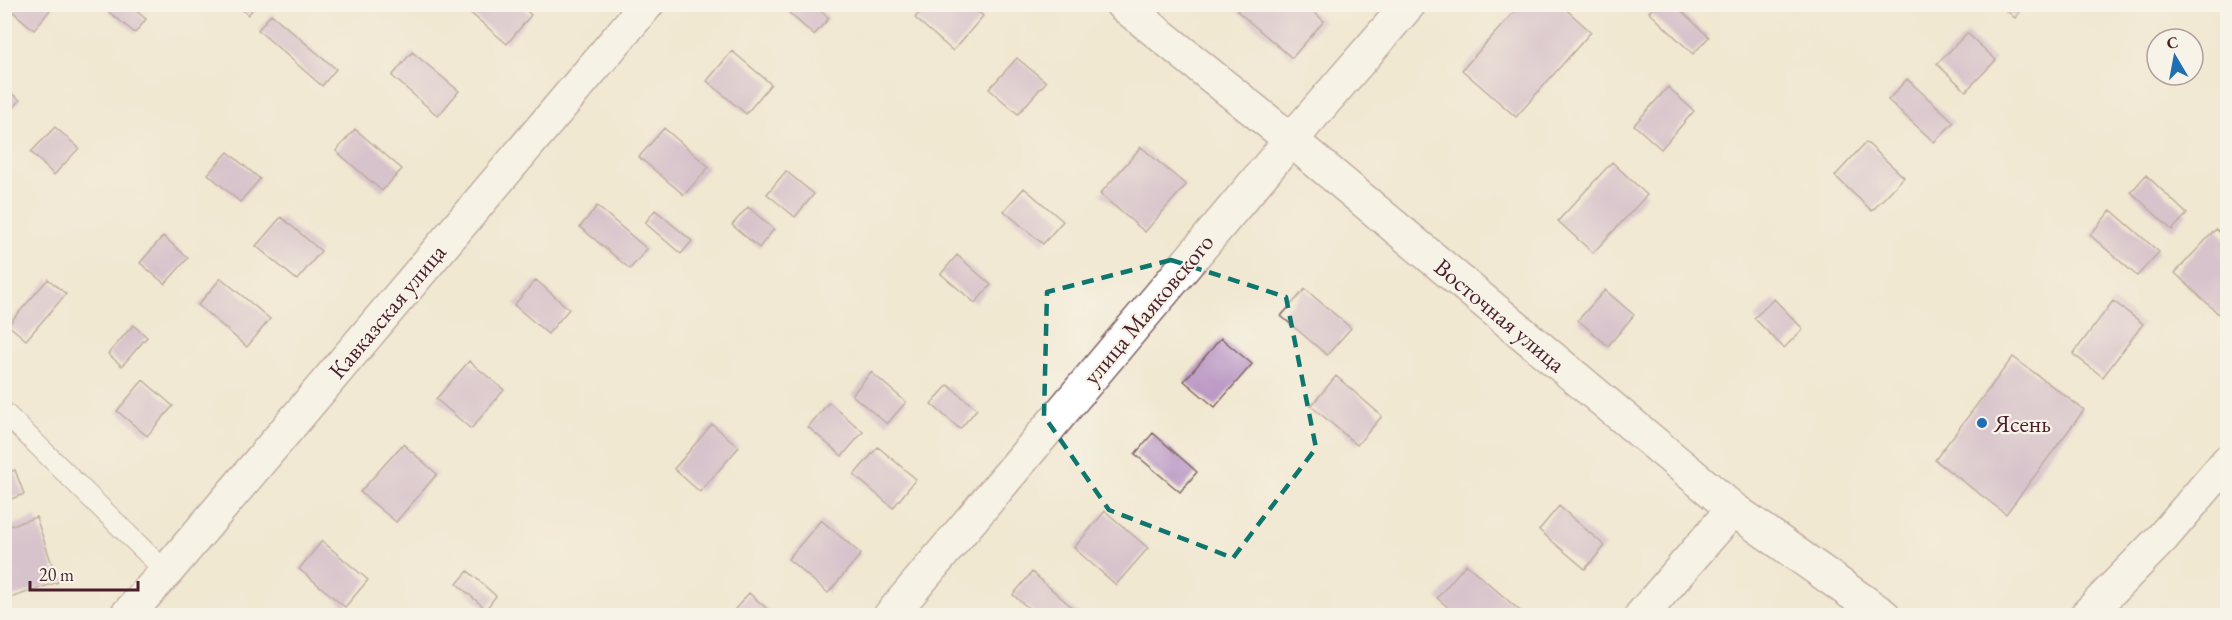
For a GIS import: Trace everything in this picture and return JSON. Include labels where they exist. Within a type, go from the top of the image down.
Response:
[{"type":"street","name":"Кавказская улица","points":[[126,615],[166,572],[647,4]]},
{"type":"street","name":"Восточная улица","points":[[1122,4],[1291,140],[1732,509],[1884,615]]},
{"type":"street","name":"улица Маяковского","points":[[890,615],[1408,4]]},
{"type":"street","points":[[2086,615],[2162,538],[2228,461]]},
{"type":"street","points":[[1641,615],[1732,509]]},
{"type":"lane","points":[[4,412],[166,572]]},
{"type":"highlighted area","points":[[1171,260],[1286,297],[1316,448],[1233,558],[1109,510],[1044,416],[1047,292]]},
{"type":"building","points":[[4,4],[55,4],[34,30]]},
{"type":"building","points":[[113,4],[128,4],[146,19],[135,33],[108,11]]},
{"type":"building","points":[[236,4],[257,4],[248,15]]},
{"type":"building","points":[[460,4],[519,4],[531,15],[507,44]]},
{"type":"building","points":[[779,4],[813,4],[829,18],[814,35]]},
{"type":"building","points":[[927,4],[970,4],[983,16],[953,51],[915,18]]},
{"type":"building","points":[[1243,4],[1305,4],[1324,21],[1292,58],[1237,11]]},
{"type":"building","points":[[1521,4],[1560,4],[1591,32],[1516,117],[1462,70]]},
{"type":"building","points":[[1656,4],[1674,4],[1709,37],[1693,54],[1649,12]]},
{"type":"building","points":[[1999,4],[2026,4],[2015,18]]},
{"type":"building","points":[[271,14],[336,69],[322,86],[258,30]]},
{"type":"building","points":[[1967,33],[1996,60],[1966,91],[1937,64]]},
{"type":"building","points":[[732,51],[771,84],[746,114],[707,81]]},
{"type":"building","points":[[412,52],[459,91],[438,116],[392,76]]},
{"type":"building","points":[[1017,58],[1046,82],[1018,114],[989,89]]},
{"type":"building","points":[[1907,79],[1954,122],[1934,142],[1888,100]]},
{"type":"building","points":[[4,87],[20,100],[4,119]]},
{"type":"building","points":[[1668,87],[1694,111],[1661,149],[1634,125]]},
{"type":"building","points":[[55,127],[79,148],[54,175],[31,152]]},
{"type":"building","points":[[664,128],[709,167],[684,195],[639,157]]},
{"type":"building","points":[[355,129],[402,169],[382,191],[336,151]]},
{"type":"building","points":[[1866,142],[1904,177],[1872,211],[1835,176]]},
{"type":"building","points":[[1141,147],[1186,185],[1145,232],[1100,194]]},
{"type":"building","points":[[228,152],[260,179],[240,202],[208,174]]},
{"type":"building","points":[[1612,162],[1647,195],[1593,253],[1558,221]]},
{"type":"building","points":[[786,171],[814,194],[795,217],[767,194]]},
{"type":"building","points":[[2146,175],[2187,214],[2172,230],[2131,192]]},
{"type":"building","points":[[1024,188],[1063,221],[1043,244],[1004,211]]},
{"type":"building","points":[[597,206],[647,249],[630,269],[580,227]]},
{"type":"building","points":[[748,207],[774,229],[759,248],[732,225]]},
{"type":"building","points":[[655,210],[692,241],[681,254],[645,223]]},
{"type":"building","points":[[2111,210],[2159,252],[2137,276],[2090,235]]},
{"type":"building","points":[[281,217],[321,251],[297,280],[256,246]]},
{"type":"building","points":[[2216,229],[2228,240],[2228,318],[2225,320],[2175,273]]},
{"type":"building","points":[[163,236],[188,258],[165,284],[140,263]]},
{"type":"building","points":[[957,255],[991,285],[975,303],[941,274]]},
{"type":"building","points":[[221,278],[270,319],[247,347],[198,305]]},
{"type":"building","points":[[48,279],[66,294],[26,340],[8,325]]},
{"type":"building","points":[[536,280],[569,309],[548,334],[514,305]]},
{"type":"building","points":[[1305,289],[1351,328],[1327,355],[1281,316]]},
{"type":"building","points":[[1605,290],[1634,315],[1608,346],[1578,320]]},
{"type":"building","points":[[1774,299],[1803,329],[1784,348],[1754,318]]},
{"type":"building","points":[[2113,301],[2143,324],[2103,377],[2073,354]]},
{"type":"building","points":[[133,325],[147,337],[122,366],[108,354]]},
{"type":"building","points":[[1221,338],[1252,364],[1215,407],[1184,381]]},
{"type":"building","points":[[2013,357],[2084,410],[2006,514],[1935,460]]},
{"type":"building","points":[[469,361],[504,390],[471,429],[436,399]]},
{"type":"building","points":[[871,372],[906,402],[887,424],[852,395]]},
{"type":"building","points":[[1336,376],[1382,416],[1357,445],[1311,406]]},
{"type":"building","points":[[143,380],[173,406],[147,436],[117,411]]},
{"type":"building","points":[[948,385],[977,409],[960,429],[931,404]]},
{"type":"building","points":[[829,402],[863,432],[842,456],[808,427]]},
{"type":"building","points":[[712,424],[739,447],[700,492],[674,469]]},
{"type":"building","points":[[1153,433],[1197,472],[1180,492],[1135,454]]},
{"type":"building","points":[[403,444],[437,474],[396,522],[360,492]]},
{"type":"building","points":[[878,447],[916,479],[893,508],[854,475]]},
{"type":"building","points":[[15,470],[24,494],[4,502],[4,474]]},
{"type":"building","points":[[1559,506],[1605,546],[1585,569],[1539,530]]},
{"type":"building","points":[[1105,511],[1148,548],[1116,585],[1074,548]]},
{"type":"building","points":[[36,517],[58,582],[4,600],[4,528]]},
{"type":"building","points":[[821,520],[861,554],[828,593],[788,559]]},
{"type":"building","points":[[322,541],[368,580],[345,607],[299,569]]},
{"type":"building","points":[[1466,564],[1526,616],[1458,616],[1437,598]]},
{"type":"building","points":[[468,571],[496,596],[486,609],[457,584]]},
{"type":"building","points":[[1032,572],[1082,616],[1038,616],[1013,595]]},
{"type":"building","points":[[749,593],[775,616],[729,616]]},
{"type":"place","name":"Ясень","points":[[1982,423]]}]
